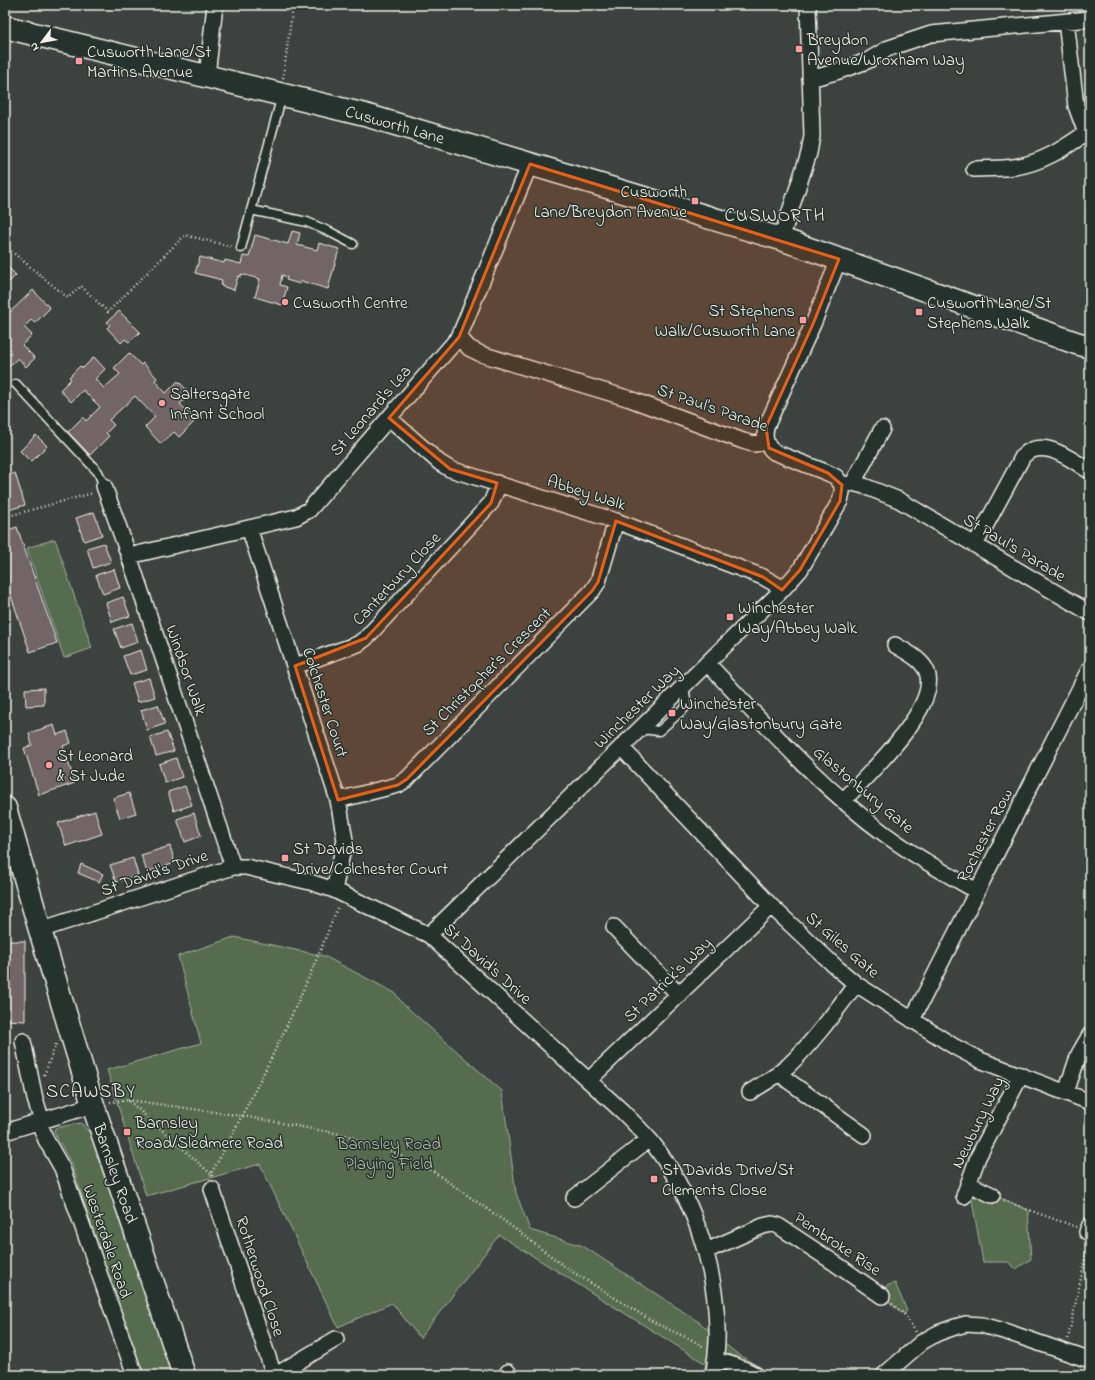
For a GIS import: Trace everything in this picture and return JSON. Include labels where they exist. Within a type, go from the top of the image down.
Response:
[{"type":"main road","name":"Cusworth Lane","points":[[5,27],[365,115],[781,238],[839,259]]},
{"type":"main road","points":[[839,259],[1090,347]]},
{"type":"main road","name":"Barnsley Road","points":[[5,808],[73,1040],[100,1104],[184,1375]]},
{"type":"street","points":[[207,76],[215,5]]},
{"type":"street","points":[[781,238],[809,153],[812,136],[808,5]]},
{"type":"street","points":[[810,79],[867,61],[889,48],[931,34],[1090,19]]},
{"type":"street","points":[[971,169],[1014,167],[1042,160],[1088,136],[1076,106],[1066,21]]},
{"type":"street","name":"St Leonard's Lea","points":[[129,556],[296,517],[309,510],[459,337],[530,164]]},
{"type":"street","points":[[766,442],[766,427],[814,324],[839,259]]},
{"type":"street","name":"St Paul's Parade","points":[[459,337],[469,348],[481,354],[630,399],[743,441],[753,444],[766,442],[769,448],[774,452],[828,473],[847,484],[864,486],[899,500],[1090,613]]},
{"type":"street","name":"Abbey Walk","points":[[389,418],[440,463],[450,469],[616,521],[764,577],[782,590]]},
{"type":"street","name":"Winchester Way","points":[[429,935],[782,590],[800,570],[840,501],[842,492],[882,429]]},
{"type":"street","points":[[975,545],[1023,456],[1027,452],[1033,449],[1049,448],[1090,471]]},
{"type":"street","name":"Canterbury Close","points":[[295,666],[358,644],[366,638],[491,503],[496,492],[497,483]]},
{"type":"street","name":"Windsor Walk","points":[[105,488],[233,867]]},
{"type":"street","name":"St Christopher's Crescent","points":[[338,800],[398,785],[407,779],[592,591],[598,582],[616,521]]},
{"type":"street","name":"Colchester Court","points":[[249,528],[338,800],[345,840],[338,892]]},
{"type":"street","points":[[843,800],[896,743],[912,722],[924,701],[928,688],[927,672],[918,660],[892,644]]},
{"type":"street","name":"Glastonbury Gate","points":[[707,663],[797,757],[843,800],[886,835],[919,858],[977,891]]},
{"type":"street","name":"Rochester Row","points":[[912,1020],[1090,668]]},
{"type":"street","name":"St Giles Gate","points":[[620,747],[772,906],[837,968],[856,984],[955,1047],[980,1060],[1090,1102]]},
{"type":"street","name":"St David's Drive","points":[[40,930],[233,867],[253,869],[310,882],[338,892],[429,935],[622,1111],[649,1140],[669,1168],[688,1204],[706,1251],[711,1272],[716,1302],[718,1331],[715,1363]]},
{"type":"street","name":"St Patrick's Way","points":[[589,1080],[772,906]]},
{"type":"street","points":[[611,925],[679,995]]},
{"type":"street","points":[[750,1092],[787,1066],[820,1032],[856,984]]},
{"type":"street","points":[[1066,1092],[1079,1054],[1090,1035]]},
{"type":"street","name":"Westerdale Road","points":[[24,1041],[40,1122],[46,1140],[62,1168],[135,1375]]},
{"type":"street","points":[[780,1071],[787,1080],[864,1135]]},
{"type":"street","name":"Newbury Way","points":[[992,1195],[967,1190],[978,1157],[1021,1075]]},
{"type":"street","points":[[5,1132],[100,1104]]},
{"type":"street","points":[[574,1198],[649,1140]]},
{"type":"street","name":"Rotherwood Close","points":[[212,1181],[275,1375]]},
{"type":"street","name":"Pembroke Rise","points":[[706,1251],[763,1226],[772,1224],[777,1225],[882,1296]]},
{"type":"street","points":[[884,1375],[922,1342],[955,1326],[966,1324],[982,1325],[1007,1332],[1090,1359]]},
{"type":"street","points":[[275,1375],[336,1338]]},
{"type":"street","points":[[715,1363],[744,1368],[756,1375]]},
{"type":"lane","points":[[241,248],[283,94]]},
{"type":"lane","points":[[251,210],[306,222],[353,244]]},
{"type":"lane","points":[[16,384],[98,472],[105,488]]},
{"type":"path","points":[[283,94],[283,80],[293,5]]},
{"type":"path","points":[[5,246],[68,298],[81,286],[108,312],[185,235],[241,248]]},
{"type":"path","points":[[5,517],[105,488]]},
{"type":"path","points":[[128,1100],[212,1181],[318,958],[338,892]]},
{"type":"path","points":[[35,1099],[57,1042],[61,1044],[73,1040]]},
{"type":"path","points":[[100,1104],[128,1100],[243,1116],[345,1135],[386,1149],[431,1170],[503,1220],[568,1270],[658,1324],[692,1340],[715,1363]]},
{"type":"path","points":[[992,1195],[1028,1210],[1088,1229],[1089,1240],[1065,1352]]},
{"type":"path","points":[[882,1296],[904,1314],[922,1342]]},
{"type":"highlighted area","points":[[530,164],[839,259],[813,324],[766,427],[769,448],[828,473],[842,485],[840,501],[800,570],[782,590],[763,577],[616,521],[598,582],[592,591],[407,779],[398,785],[338,800],[295,666],[366,638],[491,503],[497,483],[450,469],[389,418],[459,337]]},
{"type":"green space","points":[[55,539],[92,648],[64,658],[27,548]]},
{"type":"green space","name":"Barnsley Road Playing Field","points":[[234,937],[324,956],[395,993],[402,1003],[502,1091],[516,1193],[530,1230],[583,1246],[699,1322],[736,1353],[772,1375],[702,1375],[706,1364],[499,1235],[420,1338],[392,1303],[338,1327],[260,1164],[146,1196],[107,1070],[201,1043],[178,956]]},
{"type":"green space","points":[[81,1123],[91,1134],[175,1375],[140,1375],[72,1165],[54,1132],[55,1128]]},
{"type":"green space","points":[[969,1184],[1028,1210],[1031,1259],[1016,1269],[1008,1262],[983,1262]]},
{"type":"green space","points":[[895,1283],[907,1311],[904,1314],[882,1296],[886,1290],[886,1286]]},
{"type":"building","points":[[292,231],[300,233],[297,245],[317,250],[319,243],[339,249],[328,289],[301,281],[300,284],[286,280],[287,277],[282,275],[280,285],[287,287],[282,305],[255,297],[260,279],[241,274],[241,277],[238,276],[234,290],[221,286],[222,280],[195,273],[200,257],[224,263],[225,260],[241,264],[243,256],[249,257],[255,235],[288,244]]},
{"type":"building","points":[[5,264],[16,275],[5,286]]},
{"type":"building","points":[[33,290],[50,308],[35,323],[31,320],[24,327],[32,335],[22,345],[35,358],[26,367],[18,358],[5,370],[5,317]]},
{"type":"building","points":[[119,311],[140,332],[129,342],[125,339],[121,343],[107,328],[110,325],[107,322]]},
{"type":"building","name":"Saltersgate Infant School","points":[[129,353],[141,365],[143,363],[157,378],[155,381],[166,393],[178,381],[191,394],[180,404],[196,420],[179,437],[174,432],[161,444],[145,427],[155,417],[135,396],[109,420],[114,425],[106,433],[109,436],[90,455],[68,432],[83,417],[86,421],[100,407],[83,390],[71,402],[60,390],[71,379],[69,377],[80,366],[83,368],[94,357],[105,369],[95,379],[104,388],[120,374],[114,368]]},
{"type":"building","points":[[36,435],[47,446],[31,462],[20,451]]},
{"type":"building","points":[[15,473],[25,505],[5,511],[5,476]]},
{"type":"building","points":[[94,512],[102,535],[84,541],[76,518]]},
{"type":"building","points":[[17,527],[57,643],[30,652],[5,578],[5,531]]},
{"type":"building","points":[[104,543],[111,562],[93,568],[87,548]]},
{"type":"building","points":[[114,569],[120,588],[103,594],[96,575]]},
{"type":"building","points":[[123,597],[130,616],[112,622],[106,603]]},
{"type":"building","points":[[132,623],[138,642],[121,648],[114,629]]},
{"type":"building","points":[[141,650],[147,670],[130,675],[123,656]]},
{"type":"building","points":[[149,678],[155,697],[138,702],[132,683]]},
{"type":"building","points":[[44,688],[44,705],[26,706],[25,689]]},
{"type":"building","points":[[158,705],[165,724],[147,730],[141,710]]},
{"type":"building","name":"St Leonard & St Jude","points":[[54,725],[57,735],[67,731],[71,743],[63,746],[75,783],[39,795],[24,748],[32,745],[29,733]]},
{"type":"building","points":[[167,732],[174,751],[156,756],[150,737]]},
{"type":"building","points":[[176,758],[182,777],[165,783],[159,764]]},
{"type":"building","points":[[185,786],[192,805],[174,811],[168,792]]},
{"type":"building","points":[[129,793],[136,813],[120,818],[113,798]]},
{"type":"building","points":[[95,811],[102,834],[66,846],[58,823]]},
{"type":"building","points":[[194,813],[201,836],[185,842],[177,819]]},
{"type":"building","points":[[170,846],[175,863],[147,872],[141,855]]},
{"type":"building","points":[[133,858],[138,875],[116,882],[110,865]]},
{"type":"building","points":[[81,864],[103,874],[99,882],[78,873]]},
{"type":"building","points":[[5,941],[25,941],[25,1021],[5,1020]]},
{"type":"place","name":"Breydon Avenue/Wroxham Way","points":[[799,49]]},
{"type":"place","name":"Cusworth Lane/St Martins Avenue","points":[[79,61]]},
{"type":"place","name":"Cusworth Lane/Breydon Avenue","points":[[695,201]]},
{"type":"place","name":"Cusworth Centre","points":[[285,302]]},
{"type":"place","name":"Cusworth Lane/St Stephens Walk","points":[[919,312]]},
{"type":"place","name":"St Stephens Walk/Cusworth Lane","points":[[803,320]]},
{"type":"place","name":"Saltersgate Infant School","points":[[162,403]]},
{"type":"place","name":"Winchester Way/Abbey Walk","points":[[730,617]]},
{"type":"place","name":"Winchester Way/Glastonbury Gate","points":[[672,713]]},
{"type":"place","name":"St Leonard & St Jude","points":[[49,765]]},
{"type":"place","name":"St Davids Drive/Colchester Court","points":[[285,858]]},
{"type":"place","name":"Barnsley Road/Sledmere Road","points":[[127,1132]]},
{"type":"place","name":"St Davids Drive/St Clements Close","points":[[654,1179]]},
{"type":"district","name":"CUSWORTH","points":[[775,214]]},
{"type":"district","name":"SCAWSBY","points":[[91,1090]]}]
